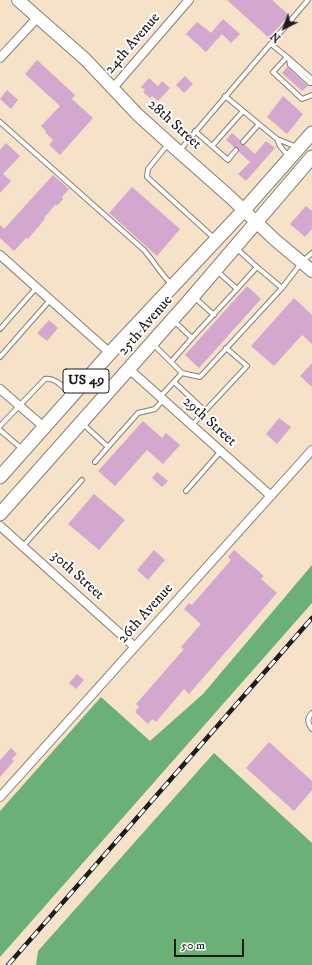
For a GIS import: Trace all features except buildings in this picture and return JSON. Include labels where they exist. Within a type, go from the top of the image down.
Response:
[{"type":"main road","name":"28th Street","points":[[18,0],[85,59],[138,114],[169,143],[312,271]]},
{"type":"main road","name":"25th Avenue","points":[[0,477],[110,353],[244,210],[312,133]]},
{"type":"main road","name":"25th Avenue","points":[[0,514],[152,343],[312,157]]},
{"type":"street","name":"24th Avenue","points":[[113,88],[189,0]]},
{"type":"street","points":[[0,58],[38,17]]},
{"type":"street","points":[[0,255],[110,353]]},
{"type":"street","name":"29th Street","points":[[129,369],[271,496]]},
{"type":"street","points":[[0,389],[44,428]]},
{"type":"street","name":"26th Avenue","points":[[0,797],[312,450]]},
{"type":"street","name":"30th Street","points":[[0,526],[135,647]]},
{"type":"lane","points":[[179,152],[308,0]]},
{"type":"lane","points":[[271,44],[312,79]]},
{"type":"lane","points":[[288,58],[290,65],[310,83],[312,83]]},
{"type":"lane","points":[[288,58],[273,72],[302,99],[312,95]]},
{"type":"lane","points":[[225,96],[277,140],[290,158]]},
{"type":"lane","points":[[212,146],[243,111]]},
{"type":"lane","points":[[0,122],[144,250],[162,275],[173,285]]},
{"type":"lane","points":[[243,142],[259,124]]},
{"type":"lane","points":[[195,132],[228,160],[236,150]]},
{"type":"lane","points":[[277,140],[300,147]]},
{"type":"lane","points":[[169,143],[148,169],[147,177],[216,240]]},
{"type":"lane","points":[[234,247],[282,288]]},
{"type":"lane","points":[[152,343],[182,373],[200,377],[282,288],[302,262],[312,253]]},
{"type":"lane","points":[[171,362],[257,267]]},
{"type":"lane","points":[[216,269],[237,289]]},
{"type":"lane","points":[[0,329],[36,288]]},
{"type":"lane","points":[[193,296],[214,315]]},
{"type":"lane","points":[[0,356],[50,300]]},
{"type":"lane","points":[[172,319],[192,338]]},
{"type":"lane","points":[[192,426],[247,366],[226,348]]},
{"type":"lane","points":[[94,462],[138,413],[155,409],[182,373]]},
{"type":"lane","points":[[0,426],[45,380],[50,378],[54,380],[72,396]]},
{"type":"lane","points":[[174,382],[205,411]]},
{"type":"lane","points":[[81,423],[108,447]]},
{"type":"lane","points":[[0,430],[23,451]]},
{"type":"lane","points":[[186,491],[220,451]]},
{"type":"lane","points":[[23,546],[82,480]]},
{"type":"lane","points":[[312,713],[308,721],[309,726],[312,729]]},
{"type":"green space","points":[[312,565],[312,603],[0,957],[0,811],[101,697],[150,741],[203,694]]},
{"type":"green space","points":[[214,753],[312,843],[312,965],[36,965],[38,951]]},
{"type":"railway","points":[[8,965],[312,618]]}]
